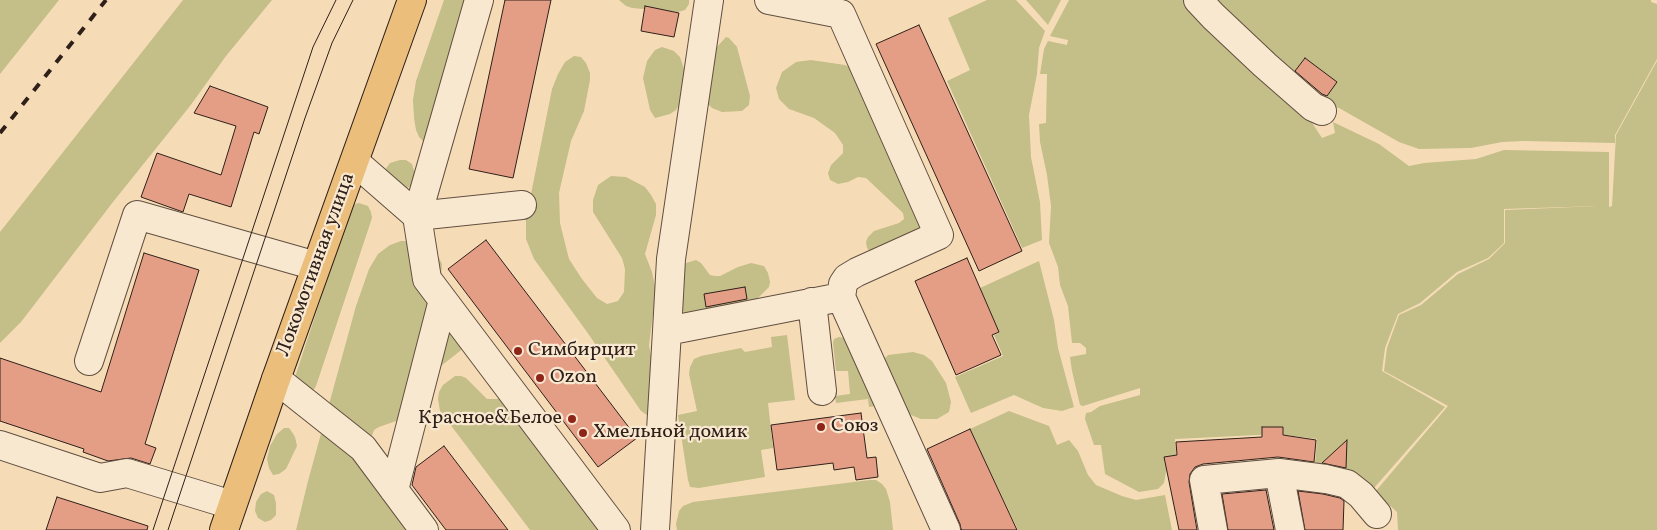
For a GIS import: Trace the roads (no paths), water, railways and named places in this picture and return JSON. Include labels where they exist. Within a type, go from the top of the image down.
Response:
[{"type":"main road","name":"Локомотивная улица","points":[[228,518],[412,0]]},
{"type":"lane","points":[[479,0],[418,216],[427,279],[616,530]]},
{"type":"lane","points":[[655,530],[671,259],[709,0]]},
{"type":"lane","points":[[769,0],[841,14],[939,235],[847,278],[843,284],[841,296],[946,530]]},
{"type":"lane","points":[[1198,0],[1265,65],[1313,107],[1322,110]]},
{"type":"lane","points":[[355,162],[418,216],[522,205]]},
{"type":"lane","points":[[89,361],[137,215],[316,266]]},
{"type":"lane","points":[[667,331],[841,296]]},
{"type":"lane","points":[[394,490],[443,300]]},
{"type":"lane","points":[[812,302],[822,391]]},
{"type":"lane","points":[[276,379],[363,448],[424,530]]},
{"type":"lane","points":[[0,445],[100,478],[127,473],[228,518]]},
{"type":"lane","points":[[1279,473],[1290,530]]},
{"type":"lane","points":[[1213,530],[1204,480],[1279,473],[1326,479],[1347,484],[1361,495],[1377,514]]},
{"type":"tram line","points":[[153,530],[313,47],[336,0]]},
{"type":"tram line","points":[[168,530],[305,118],[332,43],[353,0]]},
{"type":"railway","points":[[0,133],[106,0]]},
{"type":"place","name":"Симбирцит","points":[[518,351]]},
{"type":"place","name":"Ozon","points":[[540,378]]},
{"type":"place","name":"Красное&Белое","points":[[572,419]]},
{"type":"place","name":"Союз","points":[[821,427]]},
{"type":"place","name":"Хмельной домик","points":[[583,433]]}]
